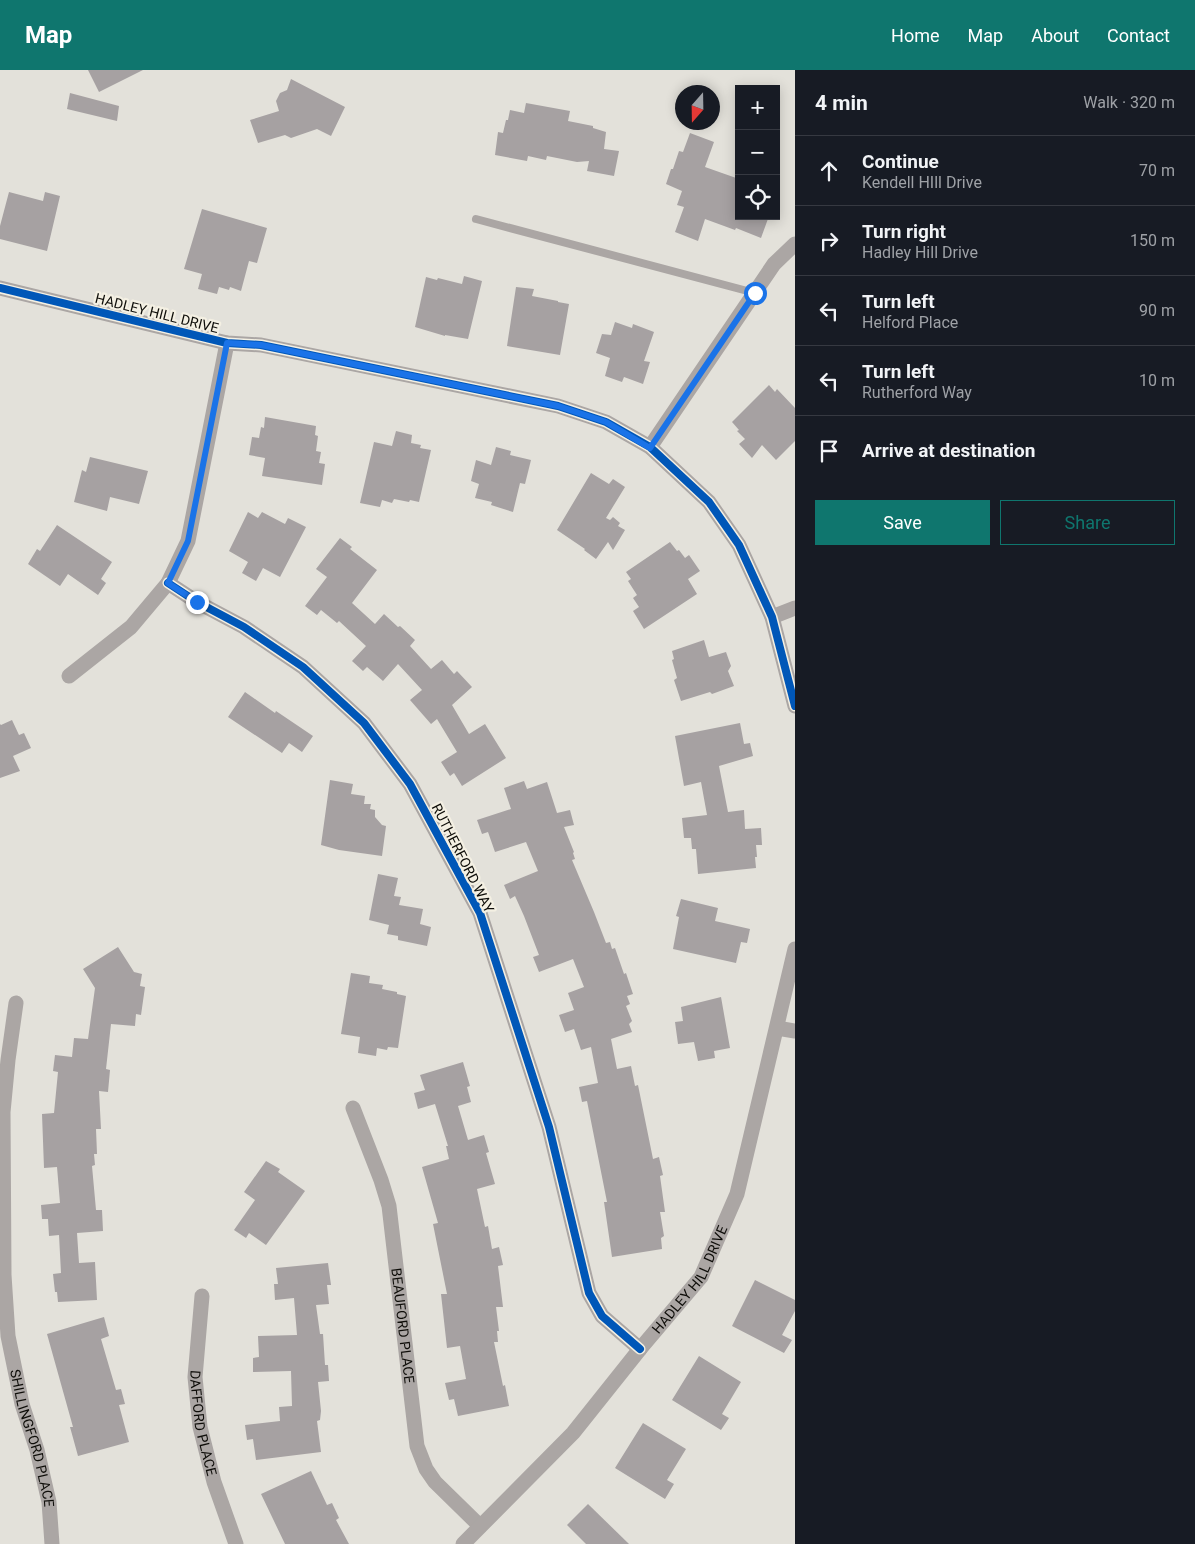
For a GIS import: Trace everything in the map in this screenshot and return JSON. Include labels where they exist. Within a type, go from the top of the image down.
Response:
[{"type":"street","points":[[650,448],[774,264],[795,244]]},
{"type":"street","name":"HADLEY HILL DRIVE","points":[[0,288],[227,343],[261,345],[558,406],[606,422],[650,448],[709,502],[739,545],[772,617],[795,706]]},
{"type":"street","points":[[69,676],[131,627],[168,583],[188,541],[227,343]]},
{"type":"street","name":"RUTHERFORD WAY","points":[[168,583],[197,602],[244,627],[303,667],[364,723],[410,784],[480,914],[549,1127],[589,1293],[602,1316],[640,1349]]},
{"type":"street","points":[[772,617],[795,608]]},
{"type":"street","name":"HADLEY HILL DRIVE","points":[[463,1544],[573,1433],[701,1277],[737,1194],[795,949]]},
{"type":"street","name":"SHILLINGFORD PLACE","points":[[16,1003],[3,1112],[4,1275],[8,1336],[22,1404],[37,1450],[48,1502],[52,1544]]},
{"type":"street","points":[[777,1028],[795,1031]]},
{"type":"street","name":"BEAUFORD PLACE","points":[[353,1108],[381,1180],[388,1206],[417,1446],[426,1469],[435,1482],[480,1526]]},
{"type":"street","name":"DAFFORD PLACE","points":[[202,1296],[195,1378],[200,1427],[214,1482],[236,1544]]},
{"type":"lane","points":[[476,219],[755,293]]},
{"type":"building","points":[[88,70],[143,70],[99,92]]},
{"type":"building","points":[[291,79],[345,107],[331,136],[317,129],[291,138],[285,135],[258,143],[250,120],[279,111],[276,101],[280,93],[287,90]]},
{"type":"building","points":[[70,93],[119,106],[117,121],[67,109]]},
{"type":"building","points":[[526,103],[570,111],[568,121],[593,126],[593,128],[606,132],[604,149],[619,151],[614,176],[587,171],[589,161],[577,162],[547,156],[546,160],[528,156],[527,161],[495,155],[498,132],[503,133],[510,110],[524,113]]},
{"type":"building","points":[[690,133],[714,142],[705,167],[735,178],[735,220],[768,220],[761,238],[705,219],[698,241],[675,232],[684,207],[677,205],[682,191],[666,184],[679,151],[683,152]]},
{"type":"building","points":[[9,192],[43,201],[45,192],[60,196],[47,251],[0,239],[0,226]]},
{"type":"building","points":[[202,209],[267,228],[257,263],[249,261],[241,291],[230,287],[229,290],[219,287],[217,294],[198,289],[202,274],[184,269]]},
{"type":"building","points":[[464,276],[482,281],[468,339],[445,336],[415,327],[426,277],[462,284]]},
{"type":"building","points":[[516,287],[534,289],[532,296],[569,304],[560,355],[507,346]]},
{"type":"building","points":[[615,322],[632,328],[633,324],[654,332],[644,361],[650,362],[643,384],[624,377],[622,382],[605,376],[610,358],[596,353],[602,334],[611,335]]},
{"type":"building","points":[[769,385],[775,392],[777,389],[795,408],[795,441],[776,460],[762,445],[752,458],[739,444],[745,439],[732,422]]},
{"type":"building","points":[[265,417],[316,426],[315,435],[318,436],[316,451],[321,452],[319,463],[325,464],[322,485],[262,476],[265,458],[249,455],[252,437],[259,438],[261,427],[264,428]]},
{"type":"building","points":[[396,431],[412,435],[411,443],[421,445],[420,448],[431,450],[419,502],[394,499],[392,503],[382,500],[380,507],[360,503],[374,442],[392,446]]},
{"type":"building","points":[[496,447],[511,451],[510,455],[531,460],[525,484],[520,483],[513,512],[491,505],[492,502],[475,498],[479,484],[471,481],[476,460],[491,465]]},
{"type":"building","points":[[90,457],[148,471],[139,504],[110,497],[107,511],[74,502],[82,470],[86,472]]},
{"type":"building","points":[[591,473],[609,484],[613,479],[625,487],[606,518],[610,520],[613,517],[620,523],[618,526],[625,530],[613,550],[608,542],[596,559],[557,530]]},
{"type":"building","points":[[248,512],[258,518],[262,512],[285,524],[288,518],[306,527],[280,577],[263,568],[256,581],[242,573],[248,562],[229,551]]},
{"type":"building","points":[[57,525],[112,562],[101,579],[106,583],[98,595],[68,574],[60,586],[28,564],[37,549],[40,551]]},
{"type":"building","points":[[340,538],[352,547],[350,549],[377,570],[352,603],[375,624],[384,614],[415,640],[410,646],[431,669],[442,660],[454,674],[457,671],[472,687],[452,705],[469,734],[485,724],[506,758],[462,786],[454,773],[450,776],[441,762],[457,752],[437,719],[431,724],[410,700],[422,690],[398,664],[383,681],[367,667],[363,671],[352,661],[366,646],[339,621],[337,623],[321,610],[317,615],[305,606],[327,577],[316,569]]},
{"type":"building","points":[[670,542],[685,558],[689,555],[700,571],[688,579],[697,594],[644,629],[633,611],[639,607],[633,598],[637,595],[628,581],[631,579],[626,572]]},
{"type":"building","points":[[704,640],[709,657],[726,652],[731,666],[728,671],[734,686],[712,694],[710,692],[681,701],[674,680],[677,678],[672,660],[674,659],[672,651]]},
{"type":"building","points":[[245,692],[313,736],[302,752],[289,743],[282,753],[228,717]]},
{"type":"building","points":[[12,720],[19,735],[24,733],[31,748],[13,756],[20,771],[0,778],[0,724]]},
{"type":"building","points":[[740,723],[744,744],[750,743],[753,756],[719,766],[728,812],[744,810],[745,829],[761,828],[762,845],[756,845],[756,868],[698,874],[696,849],[692,849],[691,838],[684,838],[682,818],[707,815],[701,782],[684,786],[675,736]]},
{"type":"building","points":[[330,780],[353,784],[351,794],[365,796],[364,804],[371,804],[370,809],[375,810],[375,817],[382,825],[386,826],[382,856],[339,850],[321,845]]},
{"type":"building","points":[[524,781],[527,789],[547,782],[557,813],[570,810],[574,825],[564,827],[574,852],[575,859],[572,860],[606,943],[610,942],[612,949],[615,948],[633,994],[627,996],[630,1004],[626,1006],[632,1021],[629,1024],[632,1032],[611,1039],[617,1069],[631,1066],[635,1086],[638,1085],[653,1159],[659,1157],[663,1175],[660,1176],[665,1212],[660,1212],[664,1236],[661,1238],[662,1249],[612,1257],[604,1202],[607,1202],[587,1101],[582,1102],[579,1087],[598,1083],[591,1047],[581,1050],[574,1029],[565,1032],[559,1015],[574,1010],[568,993],[584,987],[573,959],[539,972],[533,957],[539,955],[524,916],[515,896],[510,899],[504,885],[538,871],[526,842],[495,852],[488,832],[482,834],[477,820],[511,809],[504,788]]},
{"type":"building","points":[[378,874],[398,878],[394,896],[401,897],[399,905],[423,909],[420,924],[431,927],[427,946],[398,940],[398,936],[387,934],[389,925],[369,920]]},
{"type":"building","points":[[681,899],[718,908],[715,921],[750,929],[747,943],[741,942],[736,963],[673,949],[679,917],[676,916]]},
{"type":"building","points":[[118,947],[134,972],[142,974],[140,986],[145,987],[141,1015],[136,1014],[135,1026],[111,1024],[106,1069],[110,1070],[108,1092],[99,1091],[101,1129],[96,1129],[97,1154],[94,1154],[95,1165],[92,1166],[96,1210],[102,1210],[103,1231],[77,1233],[79,1263],[95,1262],[97,1300],[58,1302],[53,1274],[61,1273],[59,1235],[49,1236],[48,1219],[42,1219],[41,1205],[60,1203],[57,1167],[44,1168],[42,1114],[54,1113],[58,1072],[53,1071],[55,1055],[72,1057],[74,1038],[88,1039],[95,988],[83,969]]},
{"type":"building","points":[[351,973],[370,976],[369,983],[383,985],[382,989],[406,996],[398,1048],[388,1047],[387,1050],[377,1048],[376,1056],[358,1053],[360,1037],[341,1034]]},
{"type":"building","points":[[721,997],[730,1048],[714,1051],[715,1058],[698,1061],[694,1042],[678,1044],[675,1022],[683,1021],[681,1007]]},
{"type":"building","points":[[463,1062],[470,1086],[467,1087],[471,1102],[458,1106],[468,1140],[484,1135],[489,1152],[486,1153],[495,1184],[477,1189],[485,1227],[488,1226],[492,1249],[499,1247],[503,1265],[498,1266],[503,1307],[496,1307],[499,1331],[497,1331],[498,1342],[494,1342],[509,1406],[458,1416],[454,1399],[449,1400],[445,1383],[466,1379],[460,1346],[447,1348],[441,1294],[447,1294],[433,1224],[438,1223],[422,1167],[449,1159],[446,1146],[448,1146],[435,1104],[418,1109],[414,1093],[425,1090],[420,1075]]},
{"type":"building","points":[[266,1161],[280,1169],[278,1172],[305,1191],[266,1245],[249,1233],[246,1238],[234,1230],[255,1200],[244,1192]]},
{"type":"building","points":[[328,1263],[331,1285],[327,1285],[329,1304],[316,1305],[320,1334],[323,1334],[325,1365],[328,1365],[329,1381],[318,1382],[321,1411],[320,1420],[317,1421],[321,1452],[256,1460],[253,1439],[247,1440],[245,1425],[280,1421],[279,1407],[292,1406],[291,1371],[253,1372],[253,1358],[259,1357],[258,1336],[297,1335],[294,1298],[275,1300],[274,1284],[278,1284],[276,1268]]},
{"type":"building","points":[[755,1280],[795,1300],[795,1311],[782,1335],[792,1340],[784,1353],[732,1326]]},
{"type":"building","points":[[104,1317],[109,1336],[101,1339],[116,1390],[121,1389],[125,1404],[119,1405],[129,1442],[78,1456],[70,1427],[73,1427],[47,1334]]},
{"type":"building","points":[[699,1356],[741,1382],[722,1414],[729,1418],[721,1430],[672,1400]]},
{"type":"building","points":[[643,1423],[686,1449],[667,1480],[674,1484],[665,1499],[615,1468]]},
{"type":"building","points":[[311,1471],[327,1505],[332,1503],[339,1518],[336,1520],[349,1544],[285,1544],[261,1494]]},
{"type":"building","points":[[588,1504],[629,1544],[586,1544],[567,1525]]},
{"type":"cycle path","points":[[0,288],[227,343],[261,345],[558,406],[606,422],[650,447],[709,502],[739,545],[772,617],[795,706]]},
{"type":"cycle path","points":[[168,583],[197,602],[244,627],[303,667],[364,723],[410,784],[480,913],[549,1127],[589,1293],[602,1316],[640,1349]]},
{"type":"route","points":[[197,602],[168,583],[188,541],[227,343],[261,345],[558,406],[606,422],[650,448],[755,293]]}]
